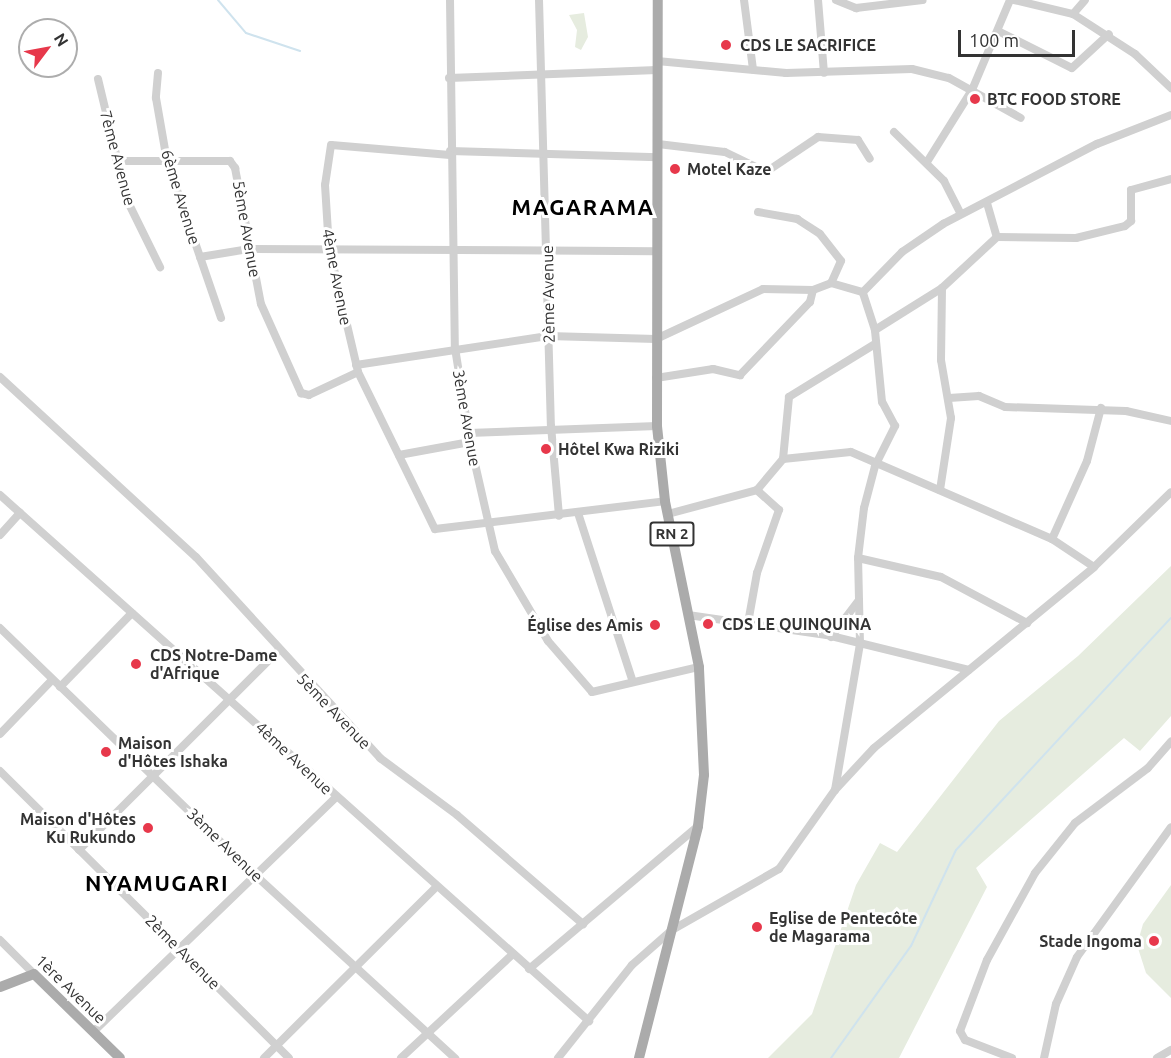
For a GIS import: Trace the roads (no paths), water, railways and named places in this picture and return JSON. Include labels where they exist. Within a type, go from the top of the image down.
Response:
[{"type":"main road","name":"RN 2","points":[[639,1058],[698,826],[704,753],[699,667],[665,501],[657,426],[658,0]]},
{"type":"main road","points":[[0,987],[34,974]]},
{"type":"main road","name":"1ère Avenue","points":[[34,974],[120,1058]]},
{"type":"street","name":"3ème Avenue","points":[[450,0],[450,153],[455,348],[469,438],[488,523],[507,579],[589,690],[632,679],[699,667]]},
{"type":"street","name":"2ème Avenue","points":[[539,0],[551,426],[559,516]]},
{"type":"street","points":[[744,0],[753,69]]},
{"type":"street","points":[[818,0],[825,73]]},
{"type":"street","points":[[836,0],[856,8],[883,8],[923,0]]},
{"type":"street","points":[[883,8],[889,0]]},
{"type":"street","points":[[927,162],[972,90],[1000,32],[1012,0],[1073,14],[1109,34],[1171,88]]},
{"type":"street","points":[[1073,14],[1086,0]]},
{"type":"street","points":[[1000,32],[1072,68],[1109,34]]},
{"type":"street","points":[[449,78],[657,66],[825,73],[912,69],[972,90],[1021,118]]},
{"type":"street","name":"6ème Avenue","points":[[158,73],[156,98],[167,161],[221,318]]},
{"type":"street","name":"7ème Avenue","points":[[98,79],[127,200],[160,267]]},
{"type":"street","points":[[863,292],[902,252],[961,214],[987,203],[1090,147],[1171,115]]},
{"type":"street","points":[[894,132],[927,162],[961,214]]},
{"type":"street","points":[[658,144],[725,152],[766,172],[818,137],[858,140],[870,159]]},
{"type":"street","name":"4ème Avenue","points":[[450,153],[327,148],[329,248],[357,369],[437,531],[488,523]]},
{"type":"street","points":[[450,153],[658,157]]},
{"type":"street","points":[[116,161],[167,161]]},
{"type":"street","name":"5ème Avenue","points":[[167,161],[230,161],[249,249],[274,340],[306,396],[357,369]]},
{"type":"street","points":[[875,330],[942,288],[997,237],[1076,238],[1125,226],[1131,221],[1131,190],[1171,179]]},
{"type":"street","points":[[987,203],[997,237]]},
{"type":"street","points":[[758,212],[797,219],[820,234],[841,261],[831,283]]},
{"type":"street","points":[[200,257],[249,249],[329,248],[454,253],[547,248],[656,251]]},
{"type":"street","points":[[357,369],[455,348],[548,336],[656,339],[763,289],[813,290],[831,283],[863,292]]},
{"type":"street","points":[[939,490],[950,439],[949,398],[941,360],[942,288]]},
{"type":"street","points":[[656,378],[713,369],[740,375],[810,302],[813,290]]},
{"type":"street","points":[[835,790],[860,644],[858,558],[875,466],[895,426],[882,402],[874,344],[875,330],[863,292]]},
{"type":"street","points":[[668,514],[756,490],[783,459],[789,397],[874,344]]},
{"type":"street","name":"5ème Avenue","points":[[0,376],[196,557],[278,651],[380,758],[457,815],[583,924]]},
{"type":"street","points":[[949,398],[979,396],[1005,407],[1101,408],[1171,421]]},
{"type":"street","points":[[1052,539],[1087,461],[1101,408]]},
{"type":"street","points":[[399,455],[469,438],[551,426],[657,426]]},
{"type":"street","points":[[783,459],[848,451],[875,466],[939,490],[1052,539],[1094,567]]},
{"type":"street","points":[[748,623],[757,573],[779,510],[756,490]]},
{"type":"street","points":[[558,1058],[632,965],[672,930],[779,869],[835,790],[874,748],[1094,567],[1171,492]]},
{"type":"street","name":"4ème Avenue","points":[[0,495],[232,701],[436,887],[589,1021]]},
{"type":"street","points":[[488,523],[559,516],[665,501]]},
{"type":"street","points":[[0,535],[20,513]]},
{"type":"street","points":[[578,513],[632,679]]},
{"type":"street","points":[[858,558],[941,577],[1027,623]]},
{"type":"street","points":[[831,637],[860,600]]},
{"type":"street","points":[[60,687],[132,614]]},
{"type":"street","points":[[688,615],[831,637],[969,670]]},
{"type":"street","name":"3ème Avenue","points":[[0,628],[254,874],[455,1058]]},
{"type":"street","points":[[79,850],[152,775],[232,701],[278,651]]},
{"type":"street","points":[[0,734],[52,680]]},
{"type":"street","points":[[1005,1057],[965,1040],[960,1031],[987,960],[1035,873],[1075,823],[1148,768],[1171,742]]},
{"type":"street","name":"2ème Avenue","points":[[0,771],[289,1058]]},
{"type":"street","points":[[93,1032],[178,947],[336,797]]},
{"type":"street","points":[[529,969],[698,826]]},
{"type":"street","points":[[1044,1058],[1056,1004],[1077,957],[1171,827]]},
{"type":"street","points":[[264,1058],[436,887]]},
{"type":"street","name":"1ère Avenue","points":[[0,940],[34,974]]},
{"type":"street","points":[[401,1058],[426,1032],[513,954]]},
{"type":"street","points":[[1157,1058],[1171,1050]]},
{"type":"waterway","points":[[218,0],[246,33],[300,51]]},
{"type":"waterway","points":[[831,1058],[911,946],[956,850],[1171,618]]},
{"type":"place","name":"CDS LE SACRIFICE","points":[[726,45]]},
{"type":"place","name":"BTC FOOD STORE","points":[[975,99]]},
{"type":"place","name":"Motel Kaze","points":[[675,169]]},
{"type":"place","name":"Hôtel Kwa Riziki","points":[[546,449]]},
{"type":"place","name":"CDS LE QUINQUINA","points":[[708,624]]},
{"type":"place","name":"Église des Amis","points":[[655,625]]},
{"type":"place","name":"CDS Notre-Dame d'Afrique","points":[[136,664]]},
{"type":"place","name":"Maison d'Hôtes Ishaka","points":[[106,752]]},
{"type":"place","name":"Maison d'Hôtes Ku Rukundo","points":[[148,828]]},
{"type":"place","name":"Eglise de Pentecôte de Magarama","points":[[757,927]]},
{"type":"place","name":"Stade Ingoma","points":[[1154,941]]},
{"type":"district","name":"MAGARAMA","points":[[583,207]]},
{"type":"district","name":"NYAMUGARI","points":[[157,883]]}]
